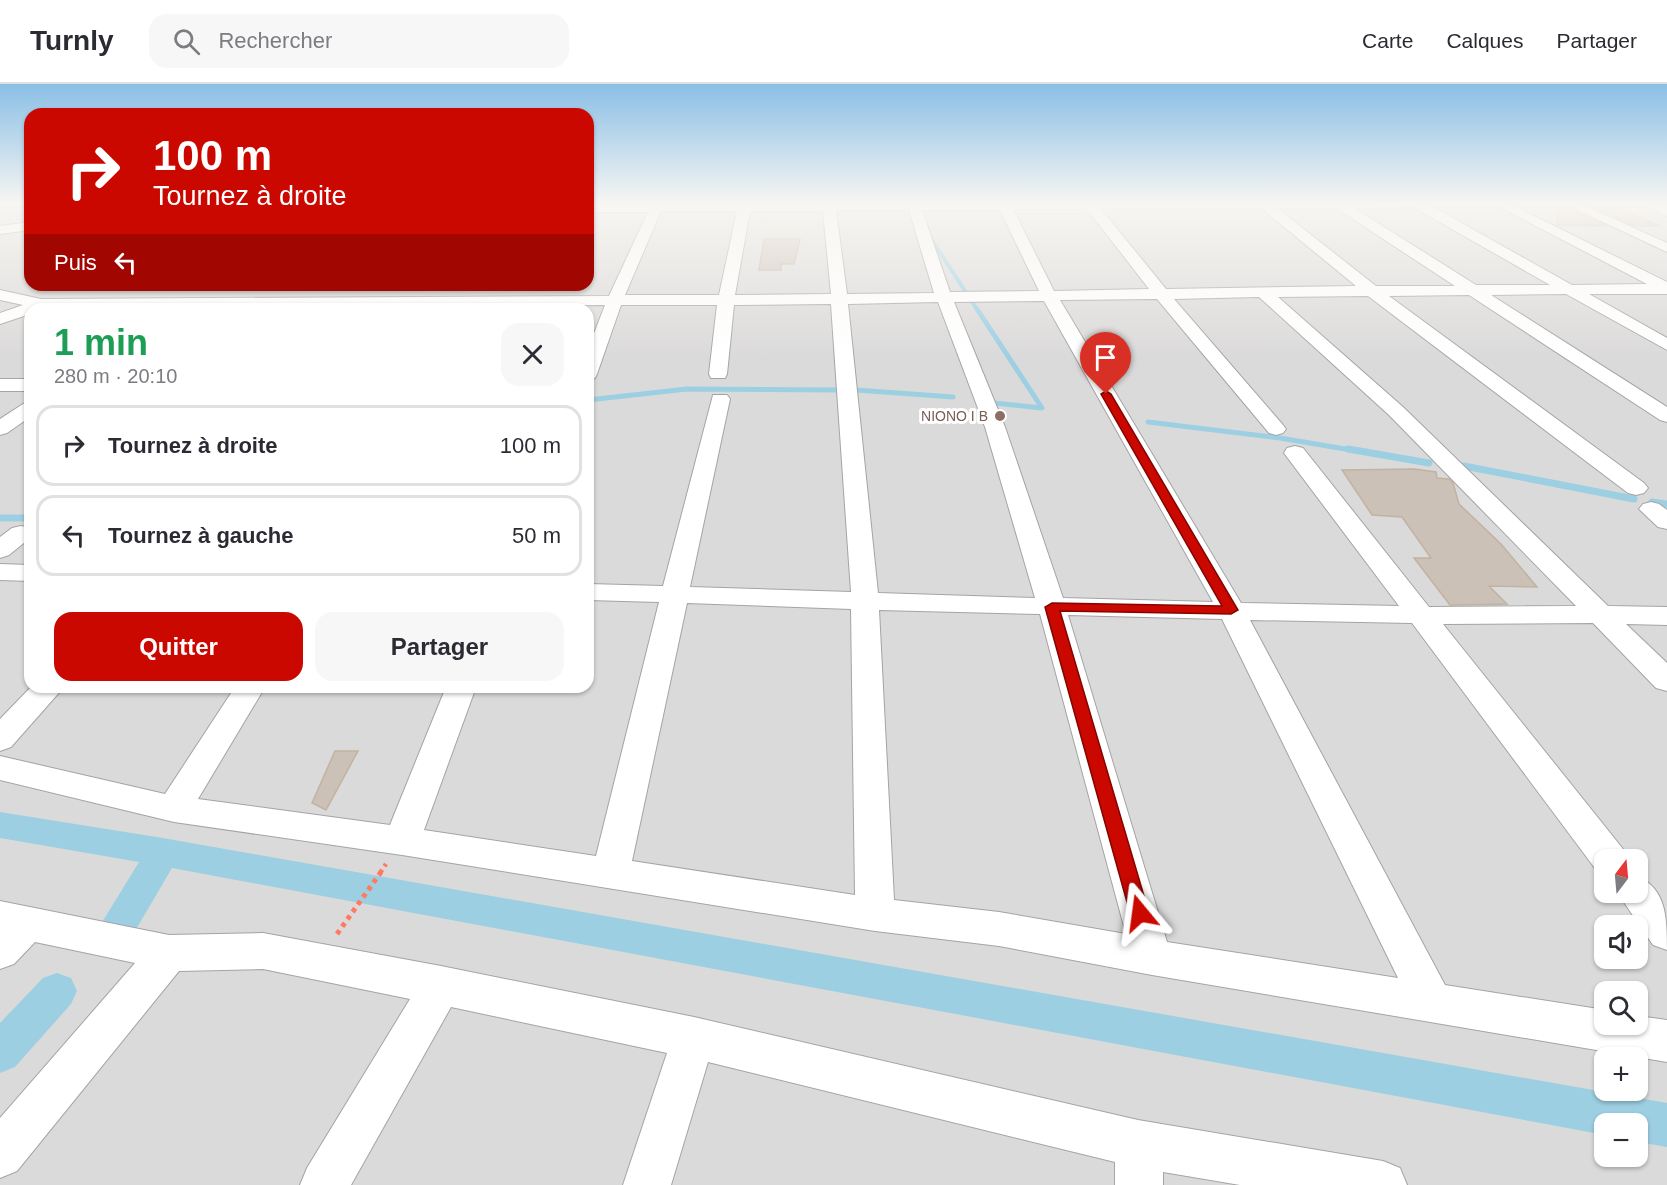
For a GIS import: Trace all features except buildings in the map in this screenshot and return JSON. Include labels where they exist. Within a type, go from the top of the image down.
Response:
[{"type":"street","points":[[594,358],[615,300],[635,254]]},
{"type":"street","points":[[611,872],[676,594],[719,386],[726,299],[735,254]]},
{"type":"street","points":[[834,254],[865,600],[875,914]]},
{"type":"street","points":[[930,254],[944,297],[995,427],[1052,607],[1152,957]]},
{"type":"street","points":[[1029,254],[1049,296],[1231,610],[1431,1001]]},
{"type":"street","points":[[1130,254],[1276,429]]},
{"type":"street","points":[[1327,254],[1372,291],[1636,488]]},
{"type":"street","points":[[1418,254],[1667,416]]},
{"type":"street","points":[[1507,254],[1667,345]]},
{"type":"street","points":[[1599,254],[1667,289]]},
{"type":"street","points":[[548,303],[615,300],[1667,289]]},
{"type":"street","points":[[285,303],[299,291]]},
{"type":"street","points":[[393,303],[404,291]]},
{"type":"street","points":[[1263,292],[1396,411],[1597,614],[1667,681]]},
{"type":"street","points":[[0,295],[36,303]]},
{"type":"street","points":[[0,319],[24,310]]},
{"type":"street","points":[[0,385],[24,386]]},
{"type":"street","points":[[0,429],[24,412]]},
{"type":"street","points":[[1295,453],[1601,849]]},
{"type":"street","points":[[0,550],[21,533]]},
{"type":"street","points":[[0,572],[24,573]]},
{"type":"street","points":[[594,591],[1052,607],[1420,615],[1667,616]]},
{"type":"street","points":[[0,739],[43,693]]},
{"type":"street","points":[[174,809],[246,693]]},
{"type":"street","points":[[394,853],[459,693]]},
{"type":"street","points":[[0,768],[174,809],[394,853],[611,872],[875,914],[999,929],[1152,957],[1667,1041]]},
{"type":"street","points":[[1644,903],[1667,933]]},
{"type":"street","points":[[9,930],[169,953],[263,951],[441,985],[694,1038],[1138,1164],[1383,1185]]},
{"type":"street","points":[[0,1154],[169,953]]},
{"type":"street","points":[[324,1185],[441,985]]},
{"type":"street","points":[[647,1185],[694,1038]]},
{"type":"path","points":[[342,928],[394,853]]},
{"type":"shaded area","points":[[0,254],[24,254],[24,291],[594,291],[594,254],[1667,254],[1667,1185],[0,1185]]},
{"type":"waterway","points":[[941,254],[978,311]]},
{"type":"waterway","points":[[977,309],[1042,408],[994,403]]},
{"type":"waterway","points":[[594,399],[687,389],[840,390]]},
{"type":"waterway","points":[[856,390],[953,397]]},
{"type":"waterway","points":[[1148,422],[1280,438],[1357,451]]},
{"type":"waterway","points":[[1348,449],[1429,463]]},
{"type":"waterway","points":[[1464,466],[1634,499]]},
{"type":"waterway","points":[[1652,502],[1667,504]]},
{"type":"waterway","points":[[0,518],[24,518]]},
{"type":"waterway","points":[[0,825],[163,852]]},
{"type":"waterway","points":[[115,932],[163,852]]},
{"type":"waterway","points":[[163,852],[1667,1125]]},
{"type":"waterway","points":[[0,1053],[57,991]]},
{"type":"place","name":"NIONO I B","points":[[1000,416]]},
{"type":"route","points":[[1106,394],[1231,610],[1052,607],[1140,913]]}]
